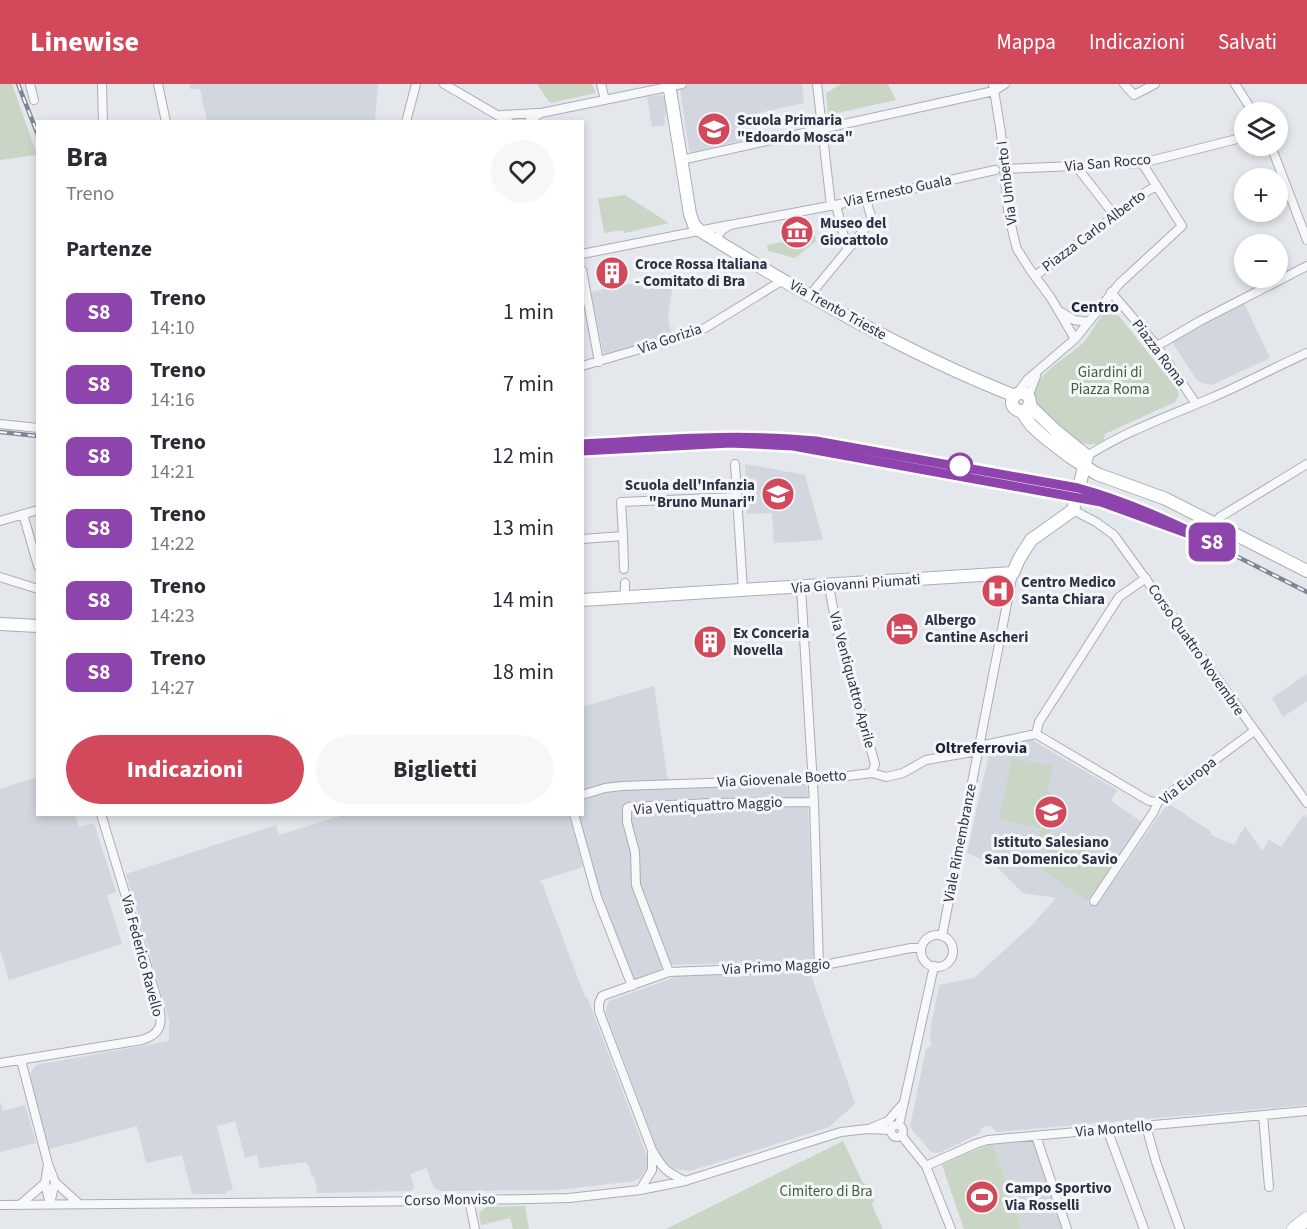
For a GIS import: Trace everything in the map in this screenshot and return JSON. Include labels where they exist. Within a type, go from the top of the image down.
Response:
[{"type":"main road","points":[[674,85],[681,160],[690,214],[694,225],[699,230]]},
{"type":"main road","name":"Via Trento Trieste","points":[[699,230],[783,280],[898,343],[1020,401]]},
{"type":"main road","points":[[1020,401],[1031,425],[1071,457],[1076,468],[1078,484]]},
{"type":"main road","points":[[1020,401],[1062,436],[1097,474],[1166,499],[1307,571]]},
{"type":"main road","points":[[1071,457],[1086,460]]},
{"type":"main road","points":[[1013,573],[1031,540],[1073,510],[1086,460]]},
{"type":"main road","name":"Via Giovanni Piumati","points":[[584,600],[1013,573]]},
{"type":"main road","points":[[0,624],[36,626]]},
{"type":"main road","points":[[1294,1229],[1307,1219]]},
{"type":"street","points":[[30,84],[34,100]]},
{"type":"street","points":[[102,84],[103,120]]},
{"type":"street","points":[[158,84],[166,120]]},
{"type":"street","points":[[407,120],[416,84]]},
{"type":"street","points":[[444,84],[505,120]]},
{"type":"street","points":[[601,84],[605,100]]},
{"type":"street","points":[[817,84],[834,205],[847,249]]},
{"type":"street","points":[[681,160],[822,129],[1005,84]]},
{"type":"street","points":[[1124,84],[1134,95],[1155,84]]},
{"type":"street","points":[[1235,84],[1247,102]]},
{"type":"street","points":[[498,115],[518,116],[542,113],[674,85]]},
{"type":"street","name":"Via Umberto I","points":[[993,87],[1005,169],[1008,211],[1017,249],[1035,276]]},
{"type":"street","points":[[531,120],[542,113]]},
{"type":"street","name":"Via San Rocco","points":[[1005,169],[1142,163],[1234,140]]},
{"type":"street","points":[[1274,156],[1307,240]]},
{"type":"street","name":"Piazza Carlo Alberto","points":[[1111,292],[1182,226],[1142,163]]},
{"type":"street","points":[[1076,166],[1115,216]]},
{"type":"street","name":"Via Ernesto Guala","points":[[584,254],[834,205],[995,170]]},
{"type":"street","name":"Piazza Carlo Alberto","points":[[1075,339],[1035,276],[1156,186]]},
{"type":"street","points":[[810,295],[872,220],[866,198]]},
{"type":"street","points":[[715,240],[722,230],[730,225]]},
{"type":"street","points":[[1157,346],[1200,321],[1307,266]]},
{"type":"street","points":[[584,280],[600,362]]},
{"type":"street","name":"Via Gorizia","points":[[584,366],[679,339],[705,328],[783,280]]},
{"type":"street","points":[[1020,401],[1028,379],[1075,339],[1111,292]]},
{"type":"street","name":"Piazza Roma","points":[[1086,460],[1102,446],[1159,418],[1196,404],[1157,346],[1111,292]]},
{"type":"street","name":"Piazza Carlo Alberto","points":[[1056,307],[1067,317],[1088,322]]},
{"type":"street","points":[[1196,404],[1307,353]]},
{"type":"street","points":[[0,424],[36,428]]},
{"type":"street","points":[[735,464],[743,591]]},
{"type":"street","points":[[1213,524],[1220,517],[1307,464]]},
{"type":"street","points":[[624,569],[621,502],[737,497]]},
{"type":"street","name":"Corso Quattro Novembre","points":[[1073,510],[1109,530],[1307,803]]},
{"type":"street","points":[[0,521],[36,511]]},
{"type":"street","points":[[23,514],[36,559]]},
{"type":"street","points":[[584,539],[623,536]]},
{"type":"street","name":"Viale Rimembranze","points":[[942,936],[975,750],[1013,573]]},
{"type":"street","points":[[0,577],[36,587]]},
{"type":"street","points":[[1146,578],[1119,597],[1039,722],[1036,734],[1149,801],[1158,802]]},
{"type":"street","points":[[625,583],[625,597]]},
{"type":"street","name":"Via Ventiquattro Aprile","points":[[828,586],[841,647],[875,764],[872,773]]},
{"type":"street","points":[[801,587],[813,779],[819,966]]},
{"type":"street","name":"Via Europa","points":[[1094,901],[1158,802],[1254,730]]},
{"type":"street","name":"Via Giovenale Boetto","points":[[584,794],[622,786],[823,779],[872,773],[886,777],[903,772],[926,760],[1036,734]]},
{"type":"street","name":"Via Ventiquattro Maggio","points":[[669,972],[636,885],[635,852],[627,822],[627,808],[711,803],[814,802]]},
{"type":"street","name":"Via Federico Ravello","points":[[21,1060],[142,1040],[152,1037],[158,1030],[161,1016],[159,1006],[102,816]]},
{"type":"street","points":[[575,816],[597,897],[632,986]]},
{"type":"street","points":[[930,936],[942,936],[951,944],[952,954],[943,965],[934,966],[922,958],[922,943],[930,936]]},
{"type":"street","name":"Via Primo Maggio","points":[[662,1168],[652,1150],[599,1011],[602,996],[669,972],[819,966],[921,948]]},
{"type":"street","points":[[934,966],[903,1103],[894,1128],[903,1130],[901,1136],[926,1166],[951,1229]]},
{"type":"street","points":[[0,1063],[21,1060],[48,1164],[55,1182],[79,1204]]},
{"type":"street","points":[[867,1129],[888,1121],[903,1103]]},
{"type":"street","name":"Via Montello","points":[[926,1166],[975,1144],[1006,1138],[1307,1111]]},
{"type":"street","points":[[1263,1115],[1269,1187]]},
{"type":"street","points":[[1146,1125],[1156,1162],[1180,1229]]},
{"type":"street","name":"Corso Monviso","points":[[0,1204],[554,1198],[639,1190],[685,1181],[841,1132],[894,1128]]},
{"type":"street","points":[[1107,1129],[1144,1229]]},
{"type":"street","points":[[1036,1136],[1067,1229]]},
{"type":"street","name":"Via Primo Maggio","points":[[652,1150],[652,1170],[660,1186]]},
{"type":"street","points":[[48,1164],[45,1183],[50,1204]]},
{"type":"street","points":[[662,1168],[685,1181]]},
{"type":"street","points":[[660,1186],[662,1168]]},
{"type":"street","points":[[639,1190],[652,1170]]},
{"type":"street","points":[[50,1204],[55,1182]]},
{"type":"street","points":[[21,1204],[45,1183]]},
{"type":"street","points":[[469,1200],[475,1229]]},
{"type":"shaded area","points":[[190,84],[378,84],[375,120],[207,120],[200,89],[190,89]]},
{"type":"shaded area","name":"Scuola Primaria \"Edoardo Mosca\"","points":[[689,84],[802,84],[804,103],[740,117],[745,140],[692,152],[689,150],[680,89]]},
{"type":"shaded area","points":[[661,95],[664,97],[667,113],[664,118],[665,125],[652,127],[647,97]]},
{"type":"shaded area","points":[[669,276],[674,277],[668,317],[672,337],[608,356],[603,352],[591,292]]},
{"type":"shaded area","points":[[1244,303],[1270,358],[1212,385],[1201,383],[1172,342]]},
{"type":"shaded area","name":"Scuola dell'Infanzia \"Bruno Munari\"","points":[[745,464],[805,475],[823,540],[774,543],[772,513],[747,514]]},
{"type":"shaded area","points":[[1307,674],[1307,701],[1283,717],[1272,698]]},
{"type":"shaded area","points":[[654,686],[668,782],[606,784],[584,790],[584,706]]},
{"type":"shaded area","points":[[1030,739],[1117,790],[1111,801],[1142,822],[1087,903],[1098,904],[1168,803],[1210,831],[1211,835],[1234,845],[1245,826],[1262,851],[1269,840],[1281,847],[1304,814],[1307,818],[1307,1105],[997,1132],[992,1127],[986,1126],[981,1129],[980,1133],[939,1153],[931,1152],[910,1127],[926,1049],[931,1046],[930,1031],[939,985],[974,978],[1032,925],[1056,898],[1023,893],[997,867],[967,853],[989,753],[998,755],[1001,746]]},
{"type":"shaded area","points":[[36,777],[36,816],[75,816],[79,827],[94,823],[116,892],[107,895],[122,944],[9,980],[0,949],[0,789]]},
{"type":"shaded area","points":[[807,780],[814,957],[812,960],[671,965],[633,980],[600,895],[578,816],[584,816],[584,799],[587,797],[619,788]]},
{"type":"shaded area","points":[[341,816],[569,816],[583,867],[539,881],[542,883],[585,997],[587,997],[648,1159],[647,1167],[640,1178],[634,1181],[558,1190],[440,1191],[434,1188],[426,1168],[410,1174],[414,1187],[412,1191],[317,1193],[315,1178],[311,1175],[306,1162],[260,1168],[257,1155],[245,1158],[235,1121],[217,1126],[233,1190],[228,1190],[225,1194],[192,1194],[182,1155],[146,1163],[137,1126],[49,1149],[31,1079],[31,1072],[36,1065],[169,1041],[169,1020],[126,874],[276,825],[279,835]]},
{"type":"shaded area","points":[[810,972],[855,1104],[829,1127],[690,1171],[673,1169],[660,1157],[605,1011],[609,1001],[678,976]]},
{"type":"shaded area","points":[[0,1101],[3,1111],[25,1105],[36,1143],[0,1152]]},
{"type":"shaded area","points":[[1033,1140],[1062,1229],[1021,1229],[993,1144]]},
{"type":"green space","points":[[0,84],[12,84],[36,155],[0,160]]},
{"type":"green space","points":[[537,84],[592,84],[596,93],[550,103]]},
{"type":"green space","points":[[841,84],[888,84],[896,100],[828,115],[826,93]]},
{"type":"green space","points":[[625,195],[669,223],[624,233],[623,230],[604,233],[598,199]]},
{"type":"green space","points":[[815,235],[816,241],[795,258],[768,251],[767,245]]},
{"type":"green space","name":"Giardini di Piazza Roma","points":[[1111,306],[1178,390],[1179,395],[1175,402],[1105,434],[1104,441],[1085,444],[1073,440],[1046,415],[1036,404],[1033,392],[1036,384],[1051,368],[1083,343]]},
{"type":"green space","points":[[1012,758],[1053,766],[1040,828],[999,819]]},
{"type":"green space","points":[[1049,792],[1068,804],[1042,843],[1038,842]]},
{"type":"green space","points":[[1059,832],[1111,867],[1087,901],[1036,865]]},
{"type":"green space","name":"Cimitero di Bra","points":[[843,1141],[863,1183],[869,1185],[875,1197],[872,1205],[883,1229],[666,1229]]},
{"type":"green space","name":"Campo Sportivo Via Rosselli","points":[[993,1144],[1021,1229],[964,1229],[942,1165]]},
{"type":"green space","points":[[525,1206],[529,1229],[513,1229],[510,1218],[481,1225],[479,1213],[486,1207]]},
{"type":"railway","points":[[18,84],[36,130]]},
{"type":"railway","points":[[0,432],[36,436]]},
{"type":"railway","points":[[584,445],[728,436],[776,437],[816,441],[1047,482],[1104,495],[1151,513],[1307,592]]},
{"type":"railway","points":[[850,456],[1077,497]]},
{"type":"train","name":"S8","points":[[584,444],[728,436],[816,441],[1078,488],[1128,503],[1214,543],[1101,502],[793,446],[730,443],[584,451]]},
{"type":"place","name":"Scuola Primaria \"Edoardo Mosca\"","points":[[714,129]]},
{"type":"place","name":"Museo del Giocattolo","points":[[797,232]]},
{"type":"place","name":"Croce Rossa Italiana - Comitato di Bra","points":[[612,273]]},
{"type":"place","name":"Scuola dell'Infanzia \"Bruno Munari\"","points":[[778,494]]},
{"type":"place","name":"Centro Medico Santa Chiara","points":[[998,591]]},
{"type":"place","name":"Albergo Cantine Ascheri","points":[[902,629]]},
{"type":"place","name":"Ex Conceria Novella","points":[[710,642]]},
{"type":"place","name":"Istituto Salesiano San Domenico Savio","points":[[1051,812]]},
{"type":"place","name":"Campo Sportivo Via Rosselli","points":[[982,1197]]},
{"type":"district","name":"Centro","points":[[1095,307]]},
{"type":"district","name":"Oltreferrovia","points":[[981,748]]}]
